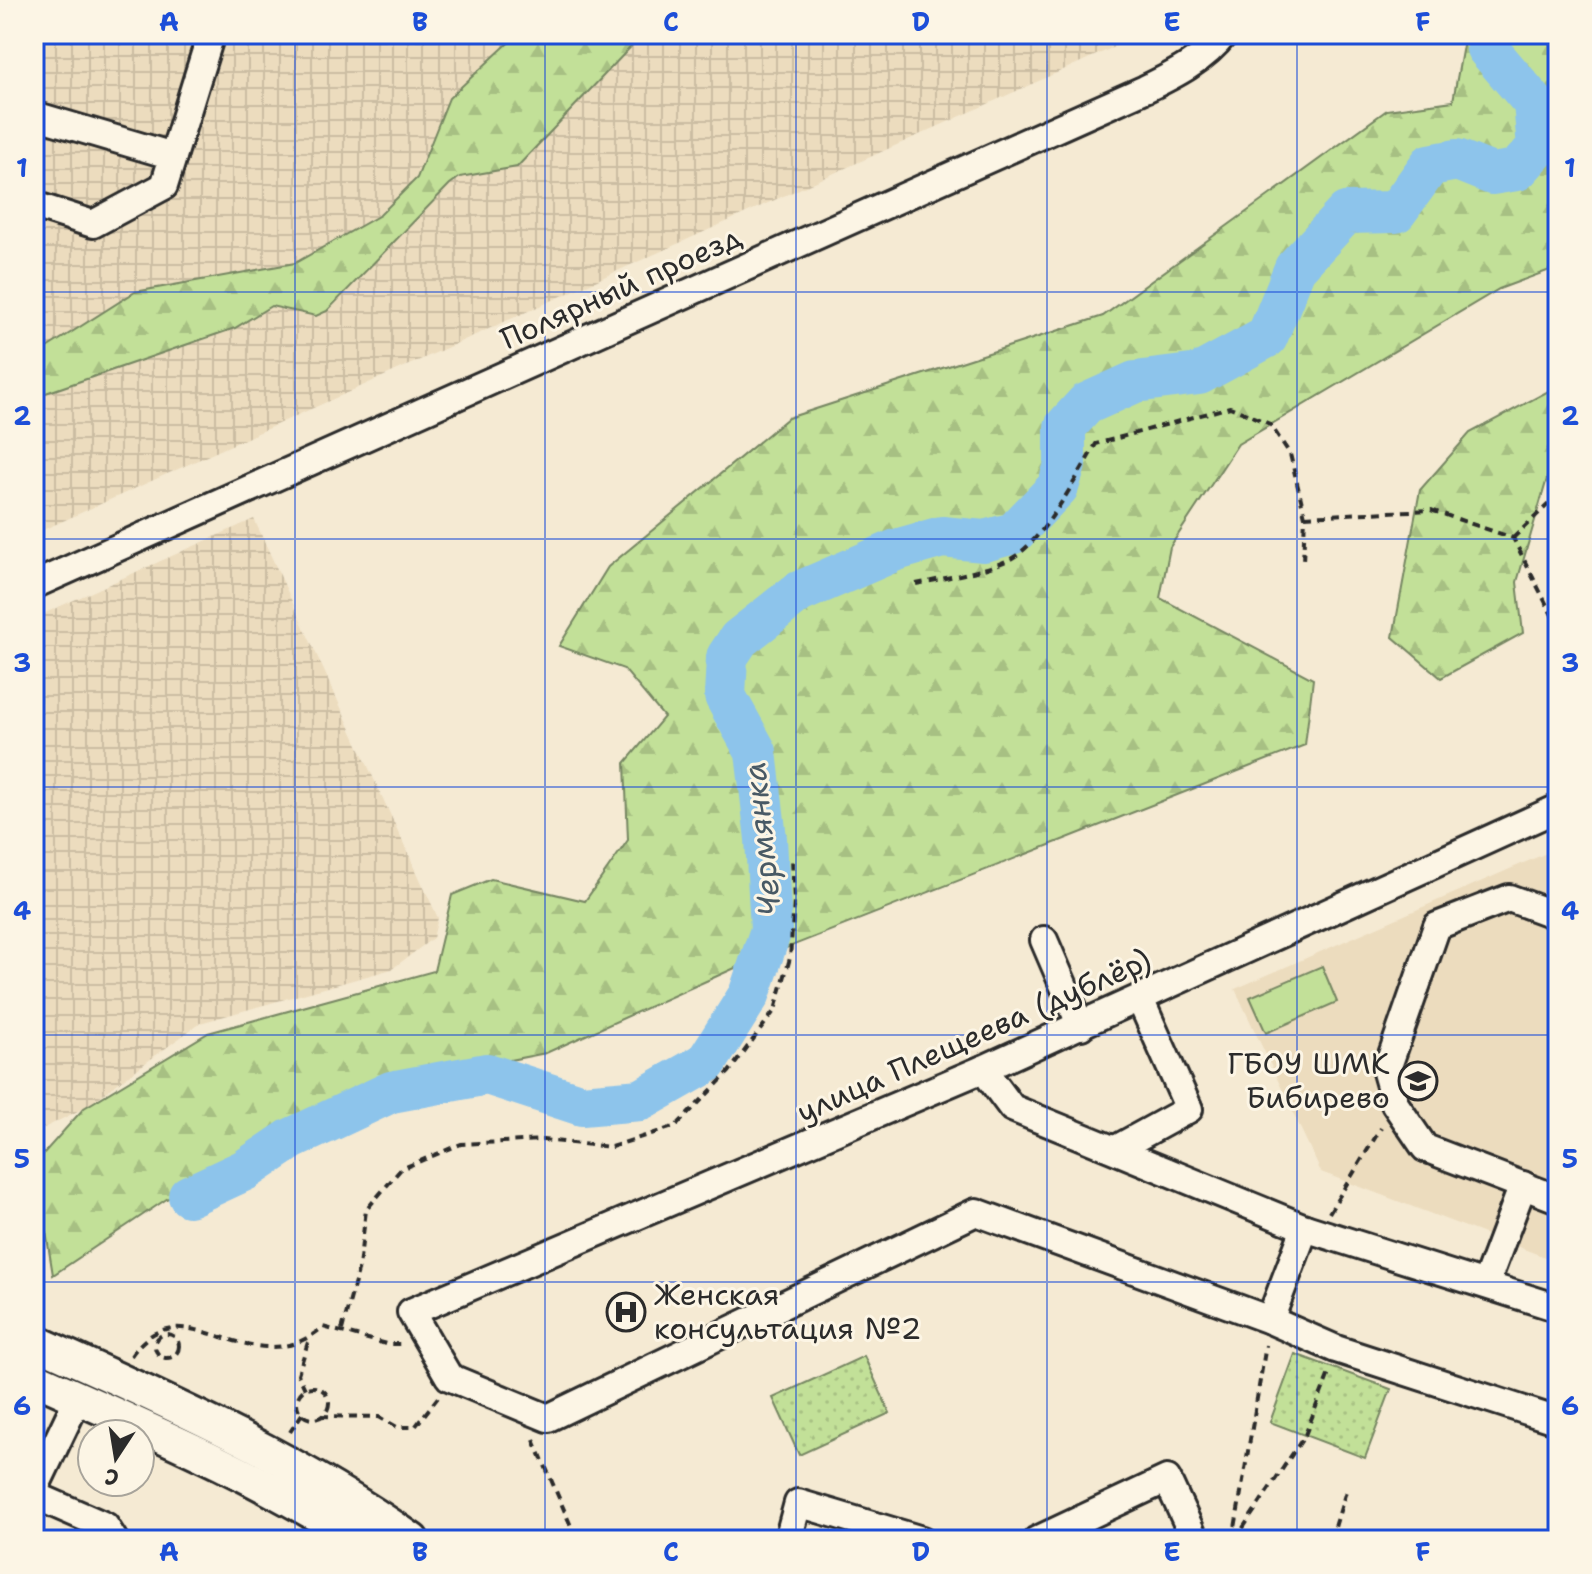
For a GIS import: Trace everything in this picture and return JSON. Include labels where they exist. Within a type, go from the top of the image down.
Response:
[{"type":"main road","points":[[34,1341],[223,1428],[323,1482],[412,1540]]},
{"type":"main road","points":[[34,1378],[211,1457],[307,1508],[358,1540]]},
{"type":"street","points":[[34,205],[93,224],[164,186],[211,34]]},
{"type":"street","name":"Полярный проезд","points":[[34,585],[1145,89],[1180,72],[1215,46],[1224,34]]},
{"type":"street","points":[[34,115],[173,156]]},
{"type":"street","name":"улица Плещеева (дублёр)","points":[[429,1343],[411,1312],[1081,1026],[1558,808]]},
{"type":"street","points":[[1558,916],[1509,898],[1437,926],[1386,1072],[1395,1104],[1425,1148],[1558,1199]]},
{"type":"street","points":[[1044,940],[1081,1026]]},
{"type":"street","points":[[1116,1149],[1189,1109],[1140,999]]},
{"type":"street","points":[[983,1069],[1012,1108],[1305,1228],[1558,1308]]},
{"type":"street","points":[[1486,1283],[1523,1185]]},
{"type":"street","points":[[429,1343],[449,1377],[548,1418],[976,1212],[1270,1320],[1336,1349],[1558,1421]]},
{"type":"street","points":[[1270,1320],[1305,1228]]},
{"type":"street","points":[[34,1361],[228,1450],[316,1496],[386,1540]]},
{"type":"street","points":[[78,1398],[34,1492],[105,1526],[114,1540]]},
{"type":"street","points":[[1037,1540],[1167,1479],[1195,1540]]},
{"type":"street","points":[[788,1540],[798,1503],[922,1540]]},
{"type":"path","points":[[916,584],[955,576],[1017,555],[1062,504],[1096,444],[1230,407],[1270,424],[1290,454],[1305,516],[1303,562]]},
{"type":"path","points":[[1513,538],[1558,495]]},
{"type":"path","points":[[1305,516],[1431,510],[1513,538],[1558,627]]},
{"type":"path","points":[[342,1330],[359,1267],[366,1210],[401,1169],[461,1144],[543,1140],[611,1147],[676,1126],[729,1072],[775,1010],[779,997],[790,958],[794,902],[792,858]]},
{"type":"path","points":[[1345,1184],[1395,1104]]},
{"type":"path","points":[[1234,1540],[1270,1320]]},
{"type":"path","points":[[127,1366],[143,1340],[159,1329],[185,1325],[237,1344],[270,1347],[290,1346],[309,1339],[323,1327],[386,1344],[429,1343]]},
{"type":"path","points":[[159,1329],[163,1335],[177,1339],[177,1354],[171,1358],[157,1354],[155,1346],[163,1335]]},
{"type":"path","points":[[305,1389],[298,1374],[309,1339]]},
{"type":"path","points":[[1234,1540],[1305,1435],[1331,1367]]},
{"type":"path","points":[[321,1416],[379,1417],[397,1427],[415,1427],[435,1403],[449,1377]]},
{"type":"path","points":[[319,1388],[325,1392],[329,1405],[315,1419],[302,1414],[297,1401],[305,1389],[319,1388]]},
{"type":"path","points":[[285,1439],[302,1414]]},
{"type":"path","points":[[548,1418],[534,1440],[577,1540]]},
{"type":"path","points":[[1331,1540],[1346,1491]]},
{"type":"shaded area","points":[[34,34],[1143,34],[34,534]]},
{"type":"shaded area","points":[[254,519],[438,918],[433,938],[392,969],[200,1023],[84,1108],[34,1133],[34,618]]},
{"type":"shaded area","name":"ГБОУ ШМК Бибирево","points":[[1558,848],[1558,1262],[1321,1172],[1235,989]]},
{"type":"green space","points":[[518,34],[643,34],[517,167],[460,177],[450,184],[327,311],[316,316],[271,306],[235,328],[34,397],[34,356],[135,292],[295,263],[380,215],[417,178],[449,98]]},
{"type":"green space","points":[[1465,34],[1558,34],[1558,267],[1499,289],[1238,444],[1170,547],[1160,598],[1313,679],[1305,745],[735,968],[546,1053],[376,1086],[204,1174],[53,1275],[35,1163],[84,1108],[208,1033],[434,971],[452,895],[491,879],[585,901],[628,840],[625,763],[664,717],[624,669],[559,646],[608,567],[788,418],[1103,316],[1387,110],[1453,101]]},
{"type":"green space","points":[[1558,386],[1558,455],[1553,458],[1517,582],[1523,633],[1441,678],[1393,637],[1420,490],[1470,433]]},
{"type":"green space","points":[[1322,966],[1337,1002],[1266,1033],[1250,997]]},
{"type":"green space","points":[[1295,1354],[1391,1389],[1365,1458],[1270,1422]]},
{"type":"green space","points":[[864,1356],[890,1413],[799,1455],[773,1398]]},
{"type":"waterway","name":"Чермянка","points":[[189,1196],[245,1170],[291,1139],[391,1092],[487,1074],[582,1105],[641,1100],[706,1063],[749,995],[771,930],[766,839],[756,752],[725,696],[727,657],[739,639],[799,592],[896,550],[942,537],[984,541],[1014,533],[1058,487],[1065,465],[1065,427],[1086,404],[1135,382],[1199,374],[1267,337],[1295,268],[1346,213],[1396,212],[1430,165],[1457,160],[1492,174],[1517,170],[1538,147],[1534,103],[1487,48],[1490,34]]},
{"type":"place","name":"ГБОУ ШМК Бибирево","points":[[1418,1081]]},
{"type":"place","name":"Женская консультация №2","points":[[626,1312]]}]
